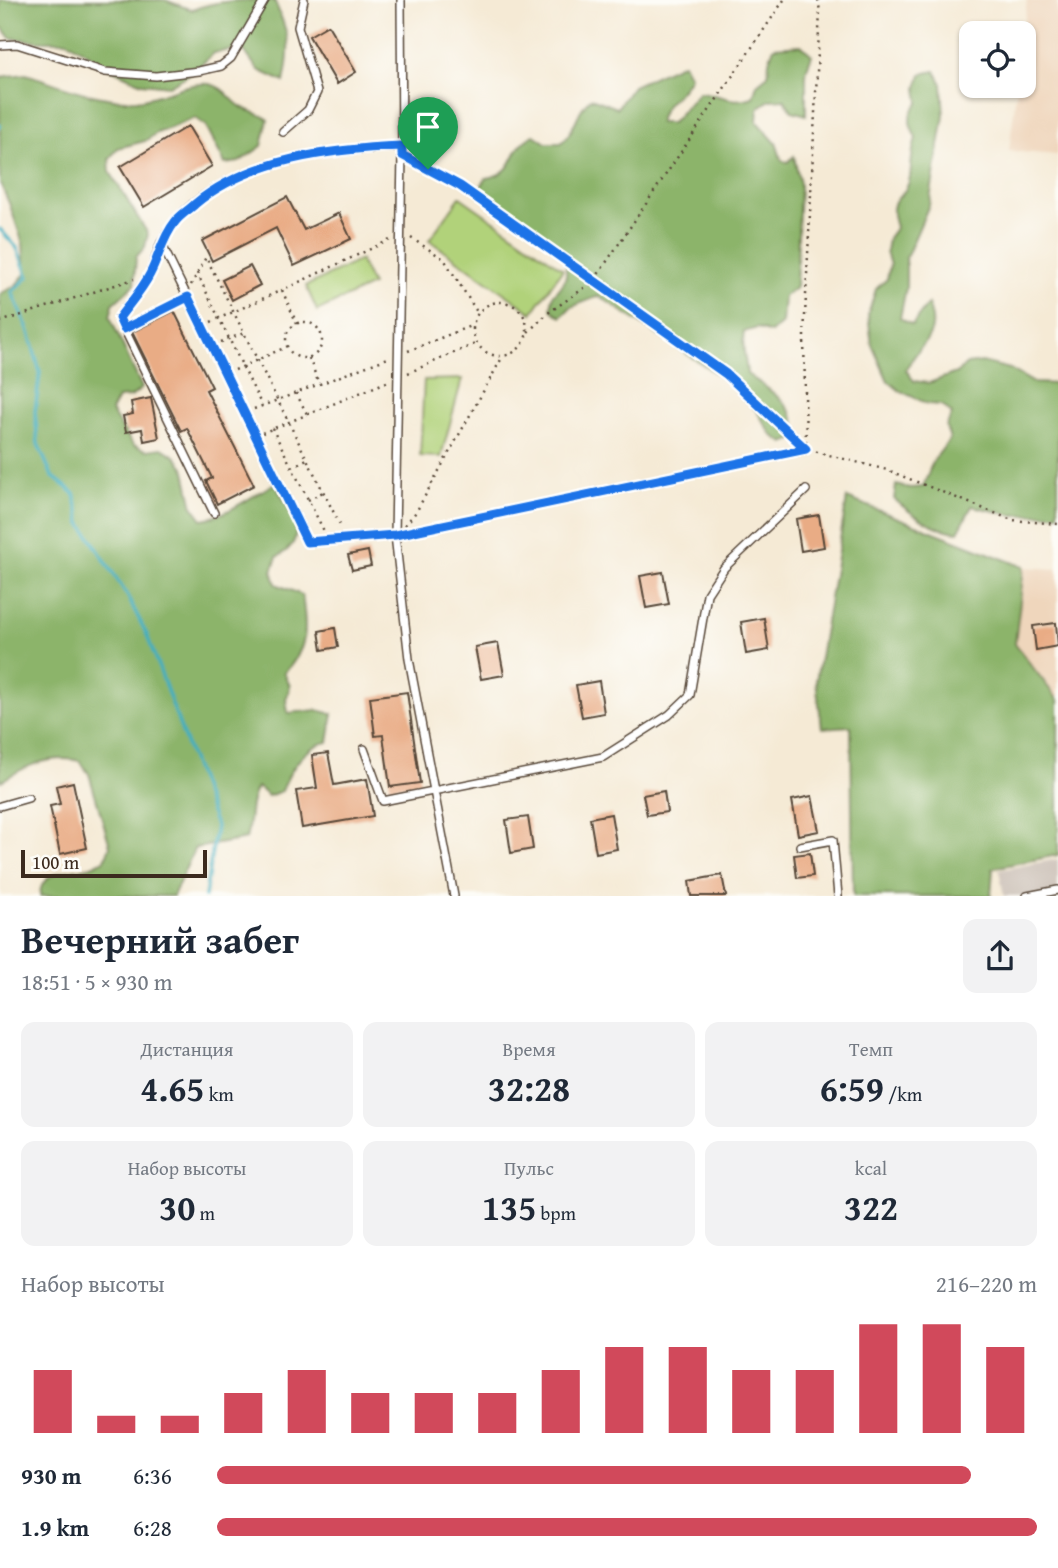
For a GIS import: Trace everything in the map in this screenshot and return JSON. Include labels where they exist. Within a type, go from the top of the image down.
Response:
[{"type":"lane","points":[[0,45],[17,44],[105,72],[156,76],[199,71],[221,66],[231,58],[265,0]]},
{"type":"lane","points":[[283,132],[308,110],[317,92],[298,27],[304,0]]},
{"type":"lane","points":[[401,0],[402,151],[395,535],[409,659],[454,896]]},
{"type":"lane","points":[[214,513],[119,318],[150,274],[161,243],[176,220],[203,197],[236,177],[285,161],[360,148],[402,151]]},
{"type":"lane","points":[[161,243],[307,542],[395,535]]},
{"type":"lane","points":[[124,329],[187,296]]},
{"type":"lane","points":[[363,749],[383,801],[603,757],[669,715],[690,695],[707,594],[724,568],[806,490]]},
{"type":"lane","points":[[0,806],[28,798]]},
{"type":"lane","points":[[800,846],[833,840],[838,896]]},
{"type":"lane","points":[[1027,896],[1058,890]]},
{"type":"path","points":[[395,535],[414,517],[503,356],[520,347],[527,333],[548,313],[593,282],[784,0]]},
{"type":"path","points":[[806,449],[804,336],[820,10],[818,0]]},
{"type":"path","points":[[402,151],[460,186],[726,374],[806,449]]},
{"type":"path","points":[[201,325],[399,235],[410,237],[444,259],[478,312]]},
{"type":"path","points":[[187,296],[206,257],[346,539]]},
{"type":"path","points":[[197,273],[262,406]]},
{"type":"path","points":[[0,322],[150,274]]},
{"type":"path","points":[[282,290],[297,324]]},
{"type":"path","points":[[503,356],[487,353],[477,344],[473,325],[478,312],[489,303],[508,302],[521,312],[526,320],[527,333]]},
{"type":"path","points":[[297,324],[314,325],[321,335],[318,352],[309,358],[298,358],[287,347],[289,331],[297,324]]},
{"type":"path","points":[[244,412],[473,325]]},
{"type":"path","points":[[212,346],[244,333]]},
{"type":"path","points":[[255,435],[477,344]]},
{"type":"path","points":[[225,374],[287,347]]},
{"type":"path","points":[[309,358],[319,384]]},
{"type":"path","points":[[296,393],[306,414]]},
{"type":"path","points":[[272,428],[328,540]]},
{"type":"path","points":[[395,535],[806,449],[887,470],[1013,520],[1058,524]]},
{"type":"path","points":[[292,467],[307,459]]},
{"type":"path","points":[[308,500],[323,492]]},
{"type":"shaded area","points":[[1027,0],[1058,0],[1058,155],[1009,151],[1016,98],[1036,98],[1036,21],[1024,21]]},
{"type":"shaded area","points":[[1024,567],[1058,569],[1058,700],[1015,644]]},
{"type":"shaded area","points":[[1058,859],[1058,896],[1004,896],[999,870]]},
{"type":"green space","points":[[0,0],[165,0],[192,10],[221,2],[274,0],[288,40],[284,82],[258,70],[242,48],[214,53],[193,72],[169,86],[142,83],[115,71],[67,41],[10,38],[0,25]]},
{"type":"green space","points":[[801,45],[812,55],[806,71],[806,115],[792,111],[784,99],[770,100],[758,108],[757,122],[776,143],[782,161],[788,162],[794,156],[800,184],[796,288],[784,296],[782,323],[771,333],[757,328],[744,332],[743,337],[747,374],[781,400],[796,426],[797,438],[784,443],[772,435],[756,410],[723,378],[599,296],[571,307],[561,317],[551,309],[553,295],[565,278],[565,256],[479,190],[486,178],[497,175],[509,166],[519,147],[534,135],[546,143],[561,143],[591,98],[617,108],[633,86],[683,63],[690,77],[664,109],[659,123],[672,123],[699,92],[738,100],[753,97],[757,84],[768,75],[774,47]]},
{"type":"green space","points":[[935,71],[942,84],[944,116],[929,205],[906,258],[906,288],[900,318],[912,325],[928,304],[932,325],[927,340],[906,370],[914,381],[929,383],[956,373],[967,364],[982,362],[1010,369],[1034,383],[1058,384],[1058,514],[1012,515],[972,506],[958,532],[924,520],[894,499],[896,485],[923,487],[933,461],[950,439],[946,427],[952,414],[942,405],[928,404],[900,391],[888,381],[872,345],[868,315],[876,289],[887,279],[890,265],[886,252],[888,238],[896,227],[893,209],[905,191],[910,177],[916,138],[910,119],[919,102],[917,88],[921,74]]},
{"type":"green space","points":[[26,74],[80,92],[122,100],[145,99],[192,85],[209,84],[220,88],[243,108],[268,119],[262,146],[239,162],[225,164],[206,126],[195,118],[157,133],[145,141],[118,148],[109,159],[110,172],[148,234],[145,247],[136,257],[134,285],[113,304],[110,317],[142,388],[131,397],[118,398],[111,411],[133,445],[147,450],[162,448],[175,456],[184,467],[193,507],[202,519],[230,510],[275,483],[295,523],[296,533],[288,550],[277,557],[272,571],[276,584],[302,595],[305,618],[302,646],[284,673],[290,686],[286,700],[288,713],[317,710],[333,714],[328,742],[312,748],[299,760],[282,791],[268,796],[257,787],[252,799],[246,839],[195,848],[173,896],[40,896],[41,887],[50,876],[89,867],[105,860],[110,846],[89,774],[80,761],[58,759],[28,766],[0,782],[0,294],[16,285],[25,274],[23,244],[0,183],[0,77]]},
{"type":"green space","points":[[460,197],[563,269],[532,313],[429,240]]},
{"type":"green space","points":[[360,260],[372,285],[317,311],[306,286]]},
{"type":"green space","points":[[462,379],[441,457],[420,456],[424,380]]},
{"type":"green space","points":[[847,498],[1024,567],[1015,644],[1058,700],[1058,855],[993,868],[991,896],[853,896],[851,726],[822,728],[816,681]]},
{"type":"building","points":[[328,25],[356,72],[337,84],[309,36]]},
{"type":"building","points":[[188,126],[212,166],[144,207],[120,167]]},
{"type":"building","points":[[287,197],[304,230],[339,213],[351,239],[294,266],[276,228],[212,261],[202,241]]},
{"type":"building","points":[[250,266],[260,285],[232,300],[222,280]]},
{"type":"building","points":[[174,311],[212,387],[206,390],[254,485],[217,504],[206,481],[212,478],[187,428],[181,431],[132,332]]},
{"type":"building","points":[[151,398],[159,438],[144,441],[142,429],[126,432],[123,416],[133,414],[131,402]]},
{"type":"building","points":[[819,515],[824,547],[801,551],[796,519]]},
{"type":"building","points":[[368,551],[371,566],[352,570],[348,555]]},
{"type":"building","points":[[663,572],[669,604],[646,608],[640,576]]},
{"type":"building","points":[[764,618],[769,650],[746,654],[741,622]]},
{"type":"building","points":[[1056,623],[1058,646],[1036,650],[1033,626]]},
{"type":"building","points":[[335,628],[338,647],[322,650],[319,631]]},
{"type":"building","points":[[498,643],[504,675],[481,679],[475,647]]},
{"type":"building","points":[[599,681],[604,713],[582,717],[576,685]]},
{"type":"building","points":[[407,692],[420,783],[390,787],[383,735],[375,736],[370,697]]},
{"type":"building","points":[[328,753],[334,785],[367,779],[373,816],[302,828],[296,791],[317,788],[312,755]]},
{"type":"building","points":[[73,782],[87,848],[60,854],[50,806],[60,804],[56,786]]},
{"type":"building","points":[[664,791],[667,812],[647,815],[643,795]]},
{"type":"building","points":[[812,796],[819,831],[798,835],[792,800]]},
{"type":"building","points":[[611,814],[617,849],[596,853],[590,818]]},
{"type":"building","points":[[528,817],[533,849],[511,853],[506,820]]},
{"type":"building","points":[[810,853],[813,876],[797,878],[794,855]]},
{"type":"building","points":[[722,875],[726,896],[691,896],[689,881]]},
{"type":"waterway","points":[[0,229],[17,248],[28,277],[12,292],[28,329],[40,372],[35,412],[38,444],[52,476],[74,493],[81,523],[127,595],[147,635],[216,826],[205,896]]},
{"type":"route","points":[[402,146],[402,155],[428,169],[460,186],[726,374],[806,449],[395,535],[307,542],[188,297],[124,329],[119,318],[150,274],[161,243],[176,220],[203,197],[236,177],[285,161],[360,148],[402,146]]}]
